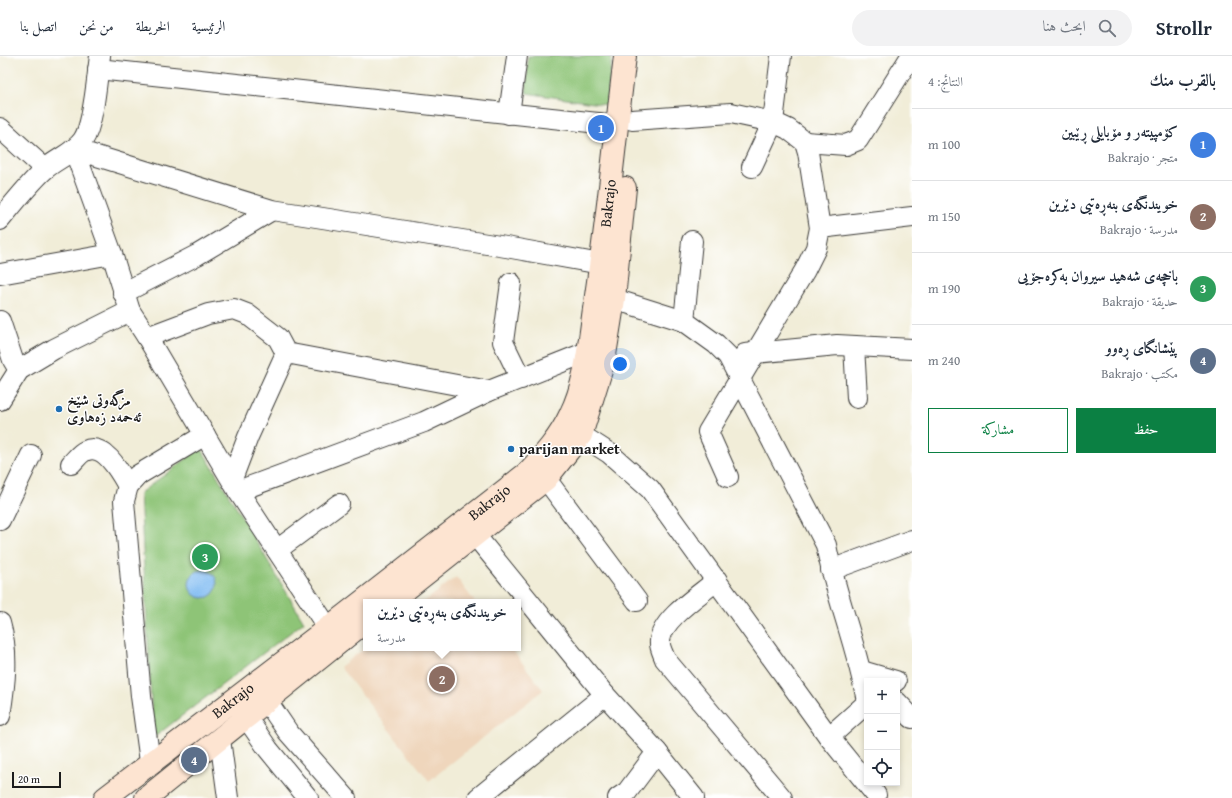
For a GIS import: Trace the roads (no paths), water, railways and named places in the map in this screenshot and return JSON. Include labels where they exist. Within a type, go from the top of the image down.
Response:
[{"type":"street","points":[[509,114],[517,56]]},
{"type":"street","name":"Bakrajo","points":[[394,599],[546,479],[581,435],[604,360],[614,299],[624,123],[625,56]]},
{"type":"street","name":"Bakrajo","points":[[365,599],[527,473],[546,453],[571,414],[579,391],[587,352],[624,123],[637,56]]},
{"type":"street","points":[[752,167],[773,122],[781,56]]},
{"type":"street","points":[[0,220],[45,169],[74,149],[83,140],[88,128],[99,62],[509,114],[624,123],[731,113],[773,122],[788,129],[805,142],[846,145],[858,140],[911,56]]},
{"type":"street","points":[[0,128],[45,169]]},
{"type":"street","points":[[728,476],[708,432],[811,260],[820,228],[808,152],[805,142]]},
{"type":"street","points":[[74,149],[272,210],[601,264]]},
{"type":"street","points":[[74,149],[112,254],[126,302],[235,485],[328,628]]},
{"type":"street","points":[[11,364],[54,349],[197,255],[272,210]]},
{"type":"street","points":[[820,228],[912,217]]},
{"type":"street","points":[[684,321],[692,241]]},
{"type":"street","points":[[0,274],[112,254]]},
{"type":"street","points":[[511,283],[503,342],[521,379]]},
{"type":"street","points":[[614,299],[684,321],[716,344],[728,356],[826,545],[831,570],[885,678]]},
{"type":"street","points":[[147,336],[208,314],[234,309],[247,314],[278,338],[286,353],[235,485]]},
{"type":"street","points":[[0,321],[11,364],[0,400]]},
{"type":"street","points":[[728,356],[837,345],[912,349]]},
{"type":"street","points":[[854,346],[857,398]]},
{"type":"street","points":[[235,485],[424,422],[489,391],[587,352]]},
{"type":"street","points":[[286,353],[489,391]]},
{"type":"street","points":[[150,762],[142,696],[124,501],[128,486],[138,475],[205,435]]},
{"type":"street","points":[[581,435],[609,453],[650,489],[829,737],[876,792]]},
{"type":"street","points":[[71,464],[85,450],[95,450],[113,462],[128,486]]},
{"type":"street","points":[[0,520],[32,455]]},
{"type":"street","points":[[546,479],[637,601]]},
{"type":"street","points":[[278,550],[339,504]]},
{"type":"street","points":[[475,535],[605,695],[657,752],[694,798]]},
{"type":"street","points":[[831,570],[912,540]]},
{"type":"street","points":[[716,580],[668,622],[660,641],[661,650],[665,659],[782,798]]},
{"type":"street","name":"Bakrajo","points":[[105,798],[150,762],[363,601]]},
{"type":"street","name":"Bakrajo","points":[[146,798],[363,623]]},
{"type":"street","points":[[0,716],[2,690],[2,634]]},
{"type":"street","points":[[900,683],[912,686]]},
{"type":"street","points":[[255,684],[288,732],[346,798]]},
{"type":"street","points":[[478,798],[605,695]]},
{"type":"street","points":[[234,699],[268,748],[308,798]]},
{"type":"street","points":[[900,705],[912,718]]},
{"type":"street","points":[[829,737],[864,706]]},
{"type":"street","points":[[268,748],[288,732]]},
{"type":"street","points":[[220,739],[228,798]]},
{"type":"street","points":[[625,796],[657,752]]},
{"type":"water","points":[[203,570],[213,574],[217,584],[213,594],[203,598],[193,594],[189,584],[193,574]]},
{"type":"place","name":"کۆمپیتەر و مۆبایلی ڕێبین","points":[[601,128]]},
{"type":"place","name":"مزگەوتی شێخ ئەحمەد زەهاوی","points":[[59,409]]},
{"type":"place","name":"parijan market","points":[[511,449]]},
{"type":"place","name":"باخچەی شەهید سیروان بەکرەجۆیی","points":[[205,557]]},
{"type":"place","name":"خویندنگەی بنەڕەتیی دێرین","points":[[442,679]]},
{"type":"place","name":"پێشانگای ڕەوو","points":[[194,760]]}]
